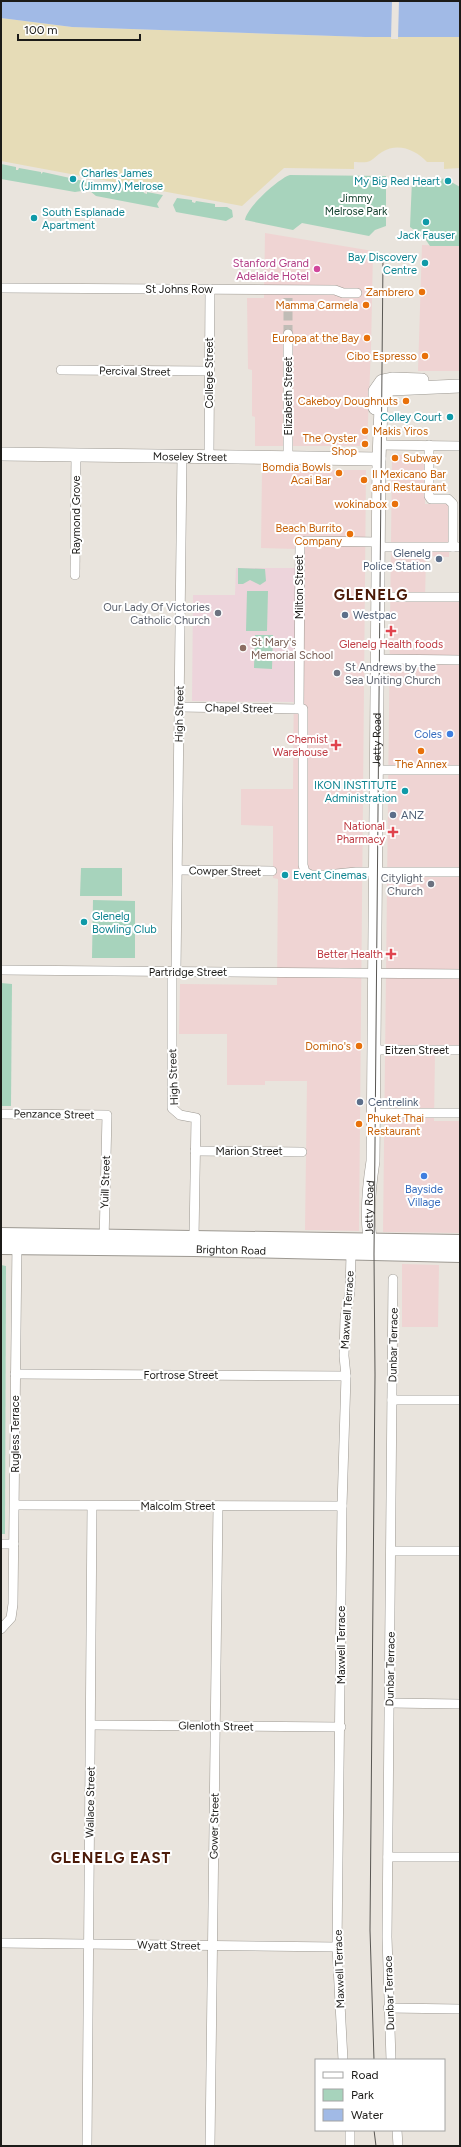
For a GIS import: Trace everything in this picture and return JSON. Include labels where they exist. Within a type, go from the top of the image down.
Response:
[{"type":"main road","name":"Brighton Road","points":[[1,1235],[17,1241],[104,1242],[351,1254],[374,1245],[460,1255]]},
{"type":"main road","name":"Brighton Road","points":[[104,1242],[194,1238],[374,1245],[460,1242]]},
{"type":"main road","name":"Brighton Road","points":[[1,1247],[17,1241]]},
{"type":"street","name":"St Johns Row","points":[[1,288],[335,290],[343,293],[357,293]]},
{"type":"street","name":"College Street","points":[[209,456],[210,289]]},
{"type":"street","name":"Elizabeth Street","points":[[288,334],[288,458]]},
{"type":"street","name":"Percival Street","points":[[61,370],[209,371]]},
{"type":"street","name":"Jetty Road","points":[[374,1245],[370,1180],[373,1161],[379,441],[382,399],[387,391],[460,385]]},
{"type":"street","points":[[379,441],[460,446]]},
{"type":"street","points":[[378,544],[456,547],[453,504],[448,499],[431,499],[429,496],[428,445]]},
{"type":"street","name":"Moseley Street","points":[[1,454],[379,459]]},
{"type":"street","name":"Raymond Grove","points":[[75,575],[76,454]]},
{"type":"street","name":"High Street","points":[[182,456],[178,870],[174,972],[172,1108],[180,1115],[196,1118],[194,1238]]},
{"type":"street","name":"Milton Street","points":[[378,544],[306,541],[300,543],[303,869],[307,874],[318,875],[375,872],[460,872]]},
{"type":"street","points":[[378,596],[460,597]]},
{"type":"street","points":[[377,659],[460,660]]},
{"type":"street","name":"Chapel Street","points":[[179,708],[301,709]]},
{"type":"street","points":[[376,770],[460,770]]},
{"type":"street","name":"Cowper Street","points":[[178,870],[272,871]]},
{"type":"street","name":"Partridge Street","points":[[1,970],[460,974]]},
{"type":"street","name":"Eitzen Street","points":[[374,1050],[460,1050]]},
{"type":"street","points":[[373,1112],[460,1113]]},
{"type":"street","name":"Penzance Street","points":[[1,1114],[107,1115]]},
{"type":"street","name":"Yuill Street","points":[[104,1242],[107,1115]]},
{"type":"street","name":"Marion Street","points":[[195,1151],[302,1152]]},
{"type":"street","name":"Rugless Terrace","points":[[1,1629],[11,1618],[12,1612],[15,1505],[17,1241]]},
{"type":"street","name":"Maxwell Terrace","points":[[343,2059],[337,1947],[341,1727],[342,1506],[346,1376],[344,1356],[345,1317],[350,1292],[351,1254]]},
{"type":"street","name":"Dunbar Terrace","points":[[391,2059],[388,2008],[388,1857],[393,1278]]},
{"type":"street","name":"Fortrose Street","points":[[15,1374],[346,1376]]},
{"type":"street","points":[[392,1400],[460,1400]]},
{"type":"street","name":"Malcolm Street","points":[[15,1505],[342,1506]]},
{"type":"street","name":"Wallace Street","points":[[86,2146],[92,1506]]},
{"type":"street","name":"Gower Street","points":[[210,2146],[218,1506]]},
{"type":"street","points":[[1,1544],[14,1544]]},
{"type":"street","points":[[391,1551],[460,1551]]},
{"type":"street","points":[[389,1703],[460,1704]]},
{"type":"street","name":"Glenloth Street","points":[[91,1725],[341,1727]]},
{"type":"street","points":[[388,1857],[460,1857]]},
{"type":"street","name":"Wyatt Street","points":[[1,1943],[337,1947]]},
{"type":"street","points":[[388,2008],[460,2010]]},
{"type":"street","points":[[396,2131],[398,2146]]},
{"type":"street","points":[[350,2132],[350,2146]]},
{"type":"street","points":[[350,2132],[353,2146]]},
{"type":"shaded area","points":[[265,233],[373,251],[367,446],[255,446],[255,417],[252,416],[252,370],[248,369],[247,298],[264,298]]},
{"type":"shaded area","points":[[422,245],[460,246],[460,371],[418,371]]},
{"type":"shaded area","points":[[392,455],[426,455],[425,504],[450,504],[449,557],[426,556],[425,600],[460,601],[460,1053],[435,1053],[434,1121],[460,1121],[460,1233],[383,1232]]},
{"type":"shaded area","points":[[262,470],[366,470],[359,1231],[305,1230],[307,1081],[265,1081],[265,1085],[227,1085],[227,1034],[179,1034],[180,984],[277,985],[278,879],[273,878],[273,826],[241,825],[241,789],[293,789],[295,549],[261,548]]},
{"type":"shaded area","name":"St Mary's Memorial School","points":[[236,568],[295,568],[294,702],[192,701],[193,595],[235,595]]},
{"type":"shaded area","points":[[402,1264],[439,1265],[438,1327],[402,1327]]},
{"type":"green space","points":[[1,164],[16,167],[16,170],[19,168],[41,172],[41,174],[43,172],[88,182],[88,190],[75,192],[1,179]]},
{"type":"green space","name":"Jimmy Melrose Park","points":[[290,175],[386,176],[386,226],[375,230],[369,236],[302,223],[293,230],[245,220],[251,208],[271,187]]},
{"type":"green space","points":[[414,177],[446,179],[460,187],[460,246],[430,246],[424,237],[410,227],[412,180],[414,180]]},
{"type":"green space","points":[[97,183],[102,185],[103,183],[117,186],[117,188],[120,189],[121,187],[143,191],[147,194],[147,192],[163,195],[157,204],[159,208],[96,196],[90,191],[91,186]]},
{"type":"green space","points":[[177,198],[192,200],[192,202],[195,203],[196,201],[215,204],[215,207],[227,207],[232,210],[233,217],[226,221],[176,212],[173,205]]},
{"type":"green space","points":[[238,568],[265,569],[266,581],[260,585],[250,580],[243,584],[238,584]]},
{"type":"green space","points":[[247,591],[268,591],[267,631],[246,631]]},
{"type":"green space","points":[[255,635],[273,635],[272,669],[254,668]]},
{"type":"green space","points":[[81,868],[122,868],[122,896],[80,896]]},
{"type":"green space","points":[[93,900],[135,901],[135,958],[92,958]]},
{"type":"green space","points":[[1,983],[12,984],[11,1106],[1,1106]]},
{"type":"green space","points":[[1,1265],[6,1266],[5,1534],[1,1534]]},
{"type":"sand","points":[[1,18],[72,27],[365,37],[460,37],[460,168],[444,169],[444,162],[427,162],[418,154],[406,149],[388,149],[369,162],[354,162],[354,169],[284,168],[242,206],[1,161]]},
{"type":"water","points":[[1,1],[460,1],[460,37],[365,37],[72,27],[1,18]]},
{"type":"pier","points":[[392,1],[399,1],[398,39],[391,39]]},
{"type":"tunnel","points":[[288,289],[288,334]]},
{"type":"tram line","points":[[374,2059],[370,1930],[375,1375],[374,1254],[383,258]]},
{"type":"tram line","points":[[374,2131],[376,2146]]},
{"type":"place","name":"Charles James (Jimmy) Melrose","points":[[73,179]]},
{"type":"place","name":"My Big Red Heart","points":[[448,181]]},
{"type":"place","name":"South Esplanade Apartment","points":[[34,218]]},
{"type":"place","name":"Jack Fauser","points":[[426,222]]},
{"type":"place","name":"Bay Discovery Centre","points":[[425,263]]},
{"type":"place","name":"Stanford Grand Adelaide Hotel","points":[[317,269]]},
{"type":"place","name":"Zambrero","points":[[422,292]]},
{"type":"place","name":"Mamma Carmela","points":[[366,305]]},
{"type":"place","name":"Europa at the Bay","points":[[367,338]]},
{"type":"place","name":"Cibo Espresso","points":[[425,356]]},
{"type":"place","name":"Cakeboy Doughnuts","points":[[406,401]]},
{"type":"place","name":"Colley Court","points":[[450,417]]},
{"type":"place","name":"Makis Yiros","points":[[365,431]]},
{"type":"place","name":"The Oyster Shop","points":[[365,444]]},
{"type":"place","name":"Subway","points":[[395,458]]},
{"type":"place","name":"Bomdia Bowls Acai Bar","points":[[339,473]]},
{"type":"place","name":"Il Mexicano Bar and Restaurant","points":[[364,480]]},
{"type":"place","name":"wokinabox","points":[[395,504]]},
{"type":"place","name":"Beach Burrito Company","points":[[350,534]]},
{"type":"place","name":"Glenelg Police Station","points":[[439,559]]},
{"type":"place","name":"Our Lady Of Victories Catholic Church","points":[[218,613]]},
{"type":"place","name":"Westpac","points":[[345,615]]},
{"type":"place","name":"Glenelg Health foods","points":[[391,631]]},
{"type":"place","name":"St Mary's Memorial School","points":[[243,648]]},
{"type":"place","name":"St Andrews by the Sea Uniting Church","points":[[337,673]]},
{"type":"place","name":"Coles","points":[[450,734]]},
{"type":"place","name":"Chemist Warehouse","points":[[336,745]]},
{"type":"place","name":"The Annex","points":[[421,751]]},
{"type":"place","name":"IKON INSTITUTE Administration","points":[[405,791]]},
{"type":"place","name":"ANZ","points":[[393,815]]},
{"type":"place","name":"National Pharmacy","points":[[393,832]]},
{"type":"place","name":"Event Cinemas","points":[[285,875]]},
{"type":"place","name":"Citylight Church","points":[[431,884]]},
{"type":"place","name":"Glenelg Bowling Club","points":[[84,922]]},
{"type":"place","name":"Better Health","points":[[391,954]]},
{"type":"place","name":"Domino's","points":[[359,1046]]},
{"type":"place","name":"Centrelink","points":[[360,1102]]},
{"type":"place","name":"Phuket Thai Restaurant","points":[[359,1124]]},
{"type":"place","name":"Bayside Village","points":[[424,1176]]},
{"type":"district","name":"GLENELG","points":[[371,595]]},
{"type":"district","name":"GLENELG EAST","points":[[111,1858]]}]
